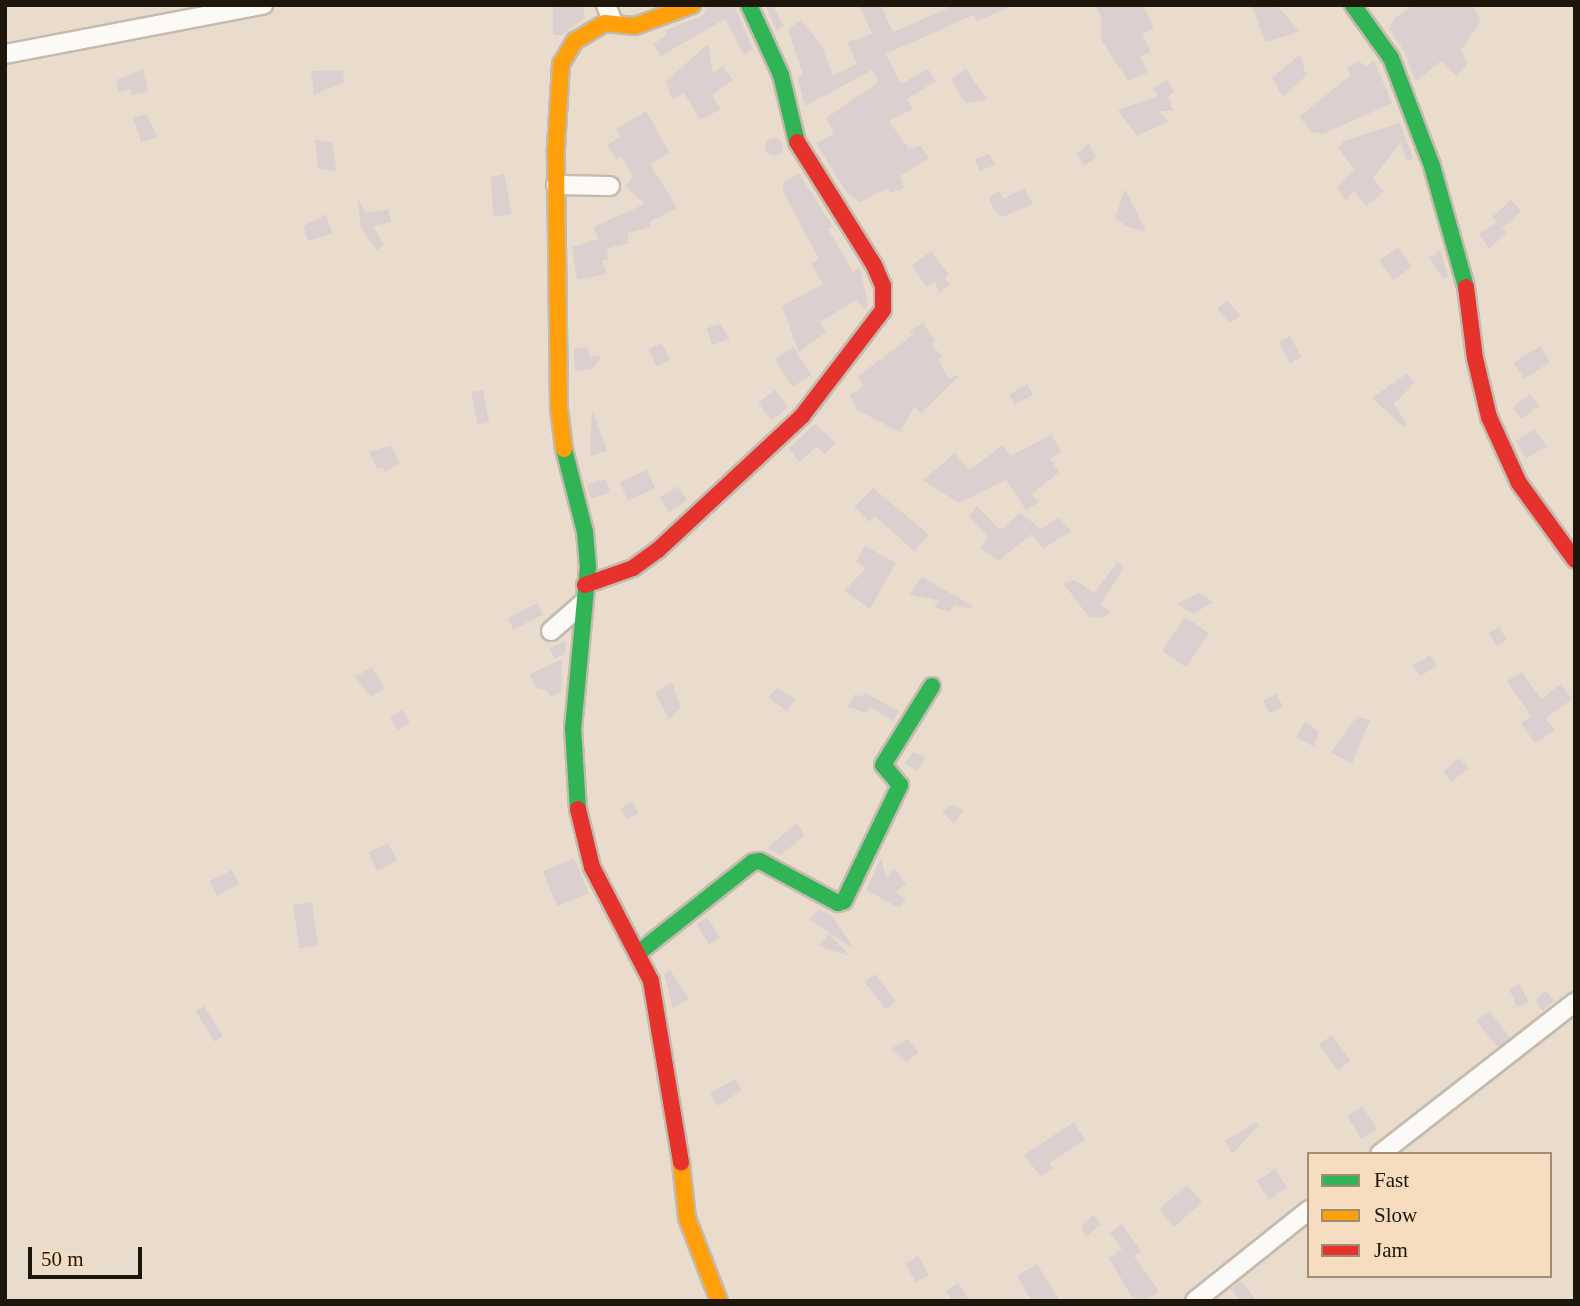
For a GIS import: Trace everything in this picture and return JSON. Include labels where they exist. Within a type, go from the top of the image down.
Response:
[{"type":"street","points":[[5,54],[263,5]]},
{"type":"street","points":[[692,5],[635,26],[610,13],[575,41],[561,64],[556,185],[559,409],[566,466],[585,532],[584,594],[573,728],[576,803],[593,867],[651,981],[662,1028],[687,1218],[719,1301]]},
{"type":"street","points":[[551,631],[584,594],[633,568],[658,550],[802,416],[883,310],[883,286],[874,265],[795,138],[780,75],[749,5]]},
{"type":"street","points":[[1353,5],[1391,58],[1432,166],[1467,290],[1475,358],[1489,417],[1519,484],[1575,560]]},
{"type":"street","points":[[556,185],[610,186]]},
{"type":"street","points":[[637,954],[753,862],[760,861],[838,903],[844,901],[900,785],[883,765],[932,686]]},
{"type":"street","points":[[1383,1152],[1575,1002]]},
{"type":"street","points":[[1195,1301],[1307,1212]]},
{"type":"building","points":[[553,5],[583,5],[585,17],[562,35],[553,35]]},
{"type":"building","points":[[707,5],[734,5],[753,49],[744,55],[725,19],[661,56],[653,44],[667,35],[665,31],[703,15]]},
{"type":"building","points":[[765,5],[772,5],[784,26],[777,31]]},
{"type":"building","points":[[859,5],[881,5],[893,32],[955,5],[1014,5],[977,21],[973,15],[886,54],[901,84],[928,69],[936,81],[907,99],[913,109],[889,121],[909,149],[921,146],[929,158],[900,176],[904,188],[890,193],[888,188],[860,202],[847,193],[816,143],[834,134],[826,118],[879,82],[872,70],[805,106],[797,77],[803,75],[788,30],[801,20],[822,46],[833,76],[857,64],[847,42],[872,34]]},
{"type":"building","points":[[1095,5],[1143,5],[1154,28],[1142,34],[1151,51],[1140,57],[1148,72],[1128,81],[1101,39],[1101,16]]},
{"type":"building","points":[[1252,5],[1277,5],[1300,32],[1265,42]]},
{"type":"building","points":[[1414,5],[1472,5],[1481,21],[1461,50],[1467,64],[1457,76],[1441,61],[1416,82],[1405,52],[1389,29],[1396,17]]},
{"type":"building","points":[[708,44],[713,73],[723,66],[733,80],[712,95],[721,109],[700,120],[684,93],[672,100],[666,81]]},
{"type":"building","points":[[1301,54],[1306,76],[1283,97],[1272,78]]},
{"type":"building","points":[[1358,60],[1366,67],[1374,60],[1392,103],[1323,134],[1312,132],[1299,117],[1351,75],[1347,68]]},
{"type":"building","points":[[143,69],[148,92],[132,95],[131,89],[118,92],[116,80]]},
{"type":"building","points":[[966,69],[987,100],[967,103],[961,98],[951,79]]},
{"type":"building","points":[[343,70],[344,83],[314,94],[311,71]]},
{"type":"building","points":[[1167,80],[1174,92],[1168,96],[1173,111],[1157,111],[1169,121],[1137,136],[1118,110],[1158,96],[1152,88]]},
{"type":"building","points":[[646,111],[670,153],[650,164],[677,208],[649,222],[651,227],[627,233],[629,243],[606,249],[609,259],[602,261],[607,274],[577,280],[572,247],[599,239],[593,227],[645,204],[625,186],[633,177],[621,155],[616,159],[607,145],[621,136],[616,129]]},
{"type":"building","points":[[146,114],[158,137],[141,142],[133,118]]},
{"type":"building","points":[[1400,123],[1413,158],[1407,162],[1401,142],[1373,178],[1384,192],[1366,206],[1354,191],[1346,201],[1337,187],[1354,169],[1338,148],[1344,141]]},
{"type":"building","points":[[774,138],[780,141],[783,147],[780,153],[774,156],[768,153],[765,147],[768,141]]},
{"type":"building","points":[[315,140],[332,142],[337,172],[318,169]]},
{"type":"building","points":[[1089,143],[1096,158],[1084,166],[1077,154]]},
{"type":"building","points":[[989,154],[996,165],[979,171],[975,159]]},
{"type":"building","points":[[799,173],[833,227],[828,229],[853,272],[859,268],[868,305],[865,309],[856,300],[820,322],[826,332],[799,352],[782,306],[823,284],[811,264],[819,259],[783,192],[783,183]]},
{"type":"building","points":[[504,174],[512,214],[493,217],[491,177]]},
{"type":"building","points":[[1024,188],[1033,204],[1002,217],[994,210],[989,197],[999,191],[1003,199]]},
{"type":"building","points":[[1125,189],[1146,231],[1128,227],[1115,218]]},
{"type":"building","points":[[357,197],[366,213],[388,209],[391,222],[373,226],[384,245],[377,250],[361,229]]},
{"type":"building","points":[[1511,200],[1521,211],[1502,228],[1492,217]]},
{"type":"building","points":[[326,214],[332,233],[308,241],[303,226]]},
{"type":"building","points":[[1497,222],[1506,233],[1489,249],[1479,234]]},
{"type":"building","points":[[1398,247],[1412,267],[1393,280],[1379,260]]},
{"type":"building","points":[[1440,250],[1448,276],[1444,279],[1429,258]]},
{"type":"building","points":[[931,251],[949,275],[945,278],[950,285],[939,293],[935,281],[926,287],[912,265]]},
{"type":"building","points":[[1227,300],[1240,315],[1230,324],[1217,309]]},
{"type":"building","points":[[923,323],[935,341],[931,344],[942,356],[938,359],[948,378],[960,375],[922,413],[914,407],[900,432],[857,410],[850,395],[864,386],[857,377],[913,335],[910,331]]},
{"type":"building","points":[[720,324],[730,339],[712,345],[707,328]]},
{"type":"building","points":[[1290,336],[1301,357],[1290,363],[1279,342]]},
{"type":"building","points":[[662,343],[670,360],[656,367],[648,349]]},
{"type":"building","points":[[1540,346],[1550,362],[1524,379],[1514,362]]},
{"type":"building","points":[[588,347],[589,356],[602,356],[591,370],[575,371],[574,348]]},
{"type":"building","points":[[793,347],[811,375],[793,387],[775,359]]},
{"type":"building","points":[[1406,374],[1415,382],[1394,404],[1407,424],[1404,427],[1372,398]]},
{"type":"building","points":[[1027,384],[1033,394],[1015,405],[1009,395]]},
{"type":"building","points":[[483,390],[489,422],[478,425],[471,392]]},
{"type":"building","points":[[775,390],[788,408],[771,420],[758,402]]},
{"type":"building","points":[[1530,394],[1539,406],[1521,419],[1512,407]]},
{"type":"building","points":[[592,409],[607,451],[590,456]]},
{"type":"building","points":[[815,424],[836,443],[825,454],[816,447],[799,462],[789,448]]},
{"type":"building","points":[[1534,429],[1547,446],[1526,459],[1516,441]]},
{"type":"building","points":[[1051,435],[1062,452],[1050,458],[1059,472],[1032,494],[1039,502],[1026,510],[1006,480],[959,503],[923,480],[955,453],[969,470],[1003,445],[1010,456]]},
{"type":"building","points":[[391,445],[400,464],[385,472],[382,467],[377,469],[369,452]]},
{"type":"building","points":[[647,470],[655,488],[628,500],[620,482]]},
{"type":"building","points":[[606,479],[610,492],[591,498],[587,485]]},
{"type":"building","points":[[678,486],[687,500],[669,512],[660,498]]},
{"type":"building","points":[[873,488],[929,535],[914,551],[875,516],[869,522],[854,507]]},
{"type":"building","points":[[977,506],[998,528],[1003,529],[1020,513],[1041,529],[1059,518],[1071,531],[1043,549],[1032,534],[998,561],[981,548],[988,536],[969,517]]},
{"type":"building","points":[[865,546],[896,563],[870,609],[844,591],[866,568],[856,562]]},
{"type":"building","points":[[1117,562],[1124,567],[1100,606],[1111,611],[1102,618],[1089,617],[1063,583],[1075,580],[1094,593]]},
{"type":"building","points":[[922,577],[973,606],[972,609],[954,605],[949,612],[934,607],[939,601],[909,594]]},
{"type":"building","points":[[1199,593],[1213,602],[1193,614],[1177,604]]},
{"type":"building","points":[[537,603],[543,615],[513,630],[508,618]]},
{"type":"building","points":[[1185,617],[1209,633],[1186,667],[1162,651]]},
{"type":"building","points":[[1499,627],[1507,640],[1497,646],[1489,633]]},
{"type":"building","points":[[566,641],[565,654],[554,659],[550,648]]},
{"type":"building","points":[[1430,655],[1437,666],[1420,677],[1413,666]]},
{"type":"building","points":[[562,659],[561,692],[550,697],[547,690],[536,688],[530,674]]},
{"type":"building","points":[[372,667],[385,688],[371,697],[355,677]]},
{"type":"building","points":[[1522,672],[1541,699],[1561,684],[1572,699],[1545,719],[1555,730],[1535,743],[1521,723],[1531,716],[1507,681]]},
{"type":"building","points":[[672,682],[681,708],[669,719],[655,693]]},
{"type":"building","points":[[777,688],[795,699],[787,711],[768,698]]},
{"type":"building","points":[[865,693],[899,711],[893,721],[870,707],[866,713],[848,707],[855,694],[862,697]]},
{"type":"building","points":[[1276,694],[1283,706],[1270,714],[1263,702]]},
{"type":"building","points":[[402,710],[410,723],[398,730],[390,717]]},
{"type":"building","points":[[1357,716],[1370,720],[1352,764],[1331,752]]},
{"type":"building","points":[[1305,722],[1319,732],[1314,747],[1296,737]]},
{"type":"building","points":[[914,752],[926,758],[917,771],[904,763]]},
{"type":"building","points":[[1459,758],[1469,768],[1451,782],[1444,771]]},
{"type":"building","points":[[632,802],[638,813],[627,820],[621,808]]},
{"type":"building","points":[[952,805],[964,810],[954,824],[942,811]]},
{"type":"building","points":[[797,823],[805,836],[780,855],[767,848]]},
{"type":"building","points":[[388,843],[397,861],[377,871],[368,853]]},
{"type":"building","points":[[574,858],[589,893],[558,906],[543,871]]},
{"type":"building","points":[[881,858],[886,877],[895,868],[906,884],[895,893],[906,898],[899,908],[866,890]]},
{"type":"building","points":[[232,870],[239,884],[217,896],[210,881]]},
{"type":"building","points":[[312,902],[318,946],[299,948],[293,905]]},
{"type":"building","points":[[819,910],[832,916],[854,949],[809,919]]},
{"type":"building","points":[[707,917],[720,937],[709,944],[696,924]]},
{"type":"building","points":[[829,934],[850,956],[818,946]]},
{"type":"building","points":[[670,970],[689,999],[673,1008],[664,974]]},
{"type":"building","points":[[875,974],[895,1001],[885,1009],[865,982]]},
{"type":"building","points":[[1520,984],[1528,1002],[1517,1007],[1509,989]]},
{"type":"building","points":[[1546,991],[1554,1001],[1543,1011],[1534,1000]]},
{"type":"building","points":[[204,1006],[223,1037],[215,1042],[196,1011]]},
{"type":"building","points":[[1489,1011],[1511,1038],[1499,1048],[1477,1021]]},
{"type":"building","points":[[1332,1035],[1351,1061],[1338,1070],[1319,1044]]},
{"type":"building","points":[[907,1039],[919,1052],[906,1062],[891,1049]]},
{"type":"building","points":[[735,1079],[742,1090],[717,1106],[710,1093]]},
{"type":"building","points":[[1362,1106],[1377,1129],[1362,1138],[1347,1116]]},
{"type":"building","points":[[1074,1122],[1085,1140],[1049,1163],[1053,1168],[1041,1177],[1024,1155]]},
{"type":"building","points":[[1256,1122],[1259,1125],[1232,1154],[1225,1141]]},
{"type":"building","points":[[1275,1169],[1287,1187],[1269,1200],[1257,1181]]},
{"type":"building","points":[[1187,1185],[1202,1202],[1174,1227],[1159,1209]]},
{"type":"building","points":[[1093,1215],[1101,1224],[1086,1237],[1081,1226]]},
{"type":"building","points":[[1122,1224],[1141,1251],[1134,1256],[1159,1291],[1146,1301],[1134,1301],[1109,1258],[1122,1249],[1110,1233]]},
{"type":"building","points":[[918,1256],[929,1275],[916,1283],[905,1264]]},
{"type":"building","points":[[1037,1264],[1060,1301],[1032,1301],[1017,1276]]},
{"type":"building","points":[[1241,1281],[1257,1301],[1241,1301],[1231,1289]]},
{"type":"building","points":[[958,1283],[970,1301],[952,1301],[946,1291]]},
{"type":"traffic: fast","points":[[749,5],[781,75],[797,142]]},
{"type":"traffic: fast","points":[[1353,5],[1391,58],[1432,166],[1466,287]]},
{"type":"traffic: fast","points":[[564,449],[585,532],[588,567],[573,728],[578,809]]},
{"type":"traffic: fast","points":[[637,954],[753,862],[760,861],[838,903],[844,901],[900,785],[883,765],[932,686]]},
{"type":"traffic: slow","points":[[564,449],[559,409],[556,148],[561,64],[575,41],[605,23],[635,26],[692,5]]},
{"type":"traffic: slow","points":[[681,1163],[687,1218],[719,1301]]},
{"type":"traffic: jam","points":[[585,585],[633,568],[658,550],[802,416],[883,310],[883,286],[874,265],[797,142]]},
{"type":"traffic: jam","points":[[1466,287],[1475,358],[1489,417],[1519,483],[1575,560]]},
{"type":"traffic: jam","points":[[578,809],[592,867],[651,981],[681,1163]]}]
